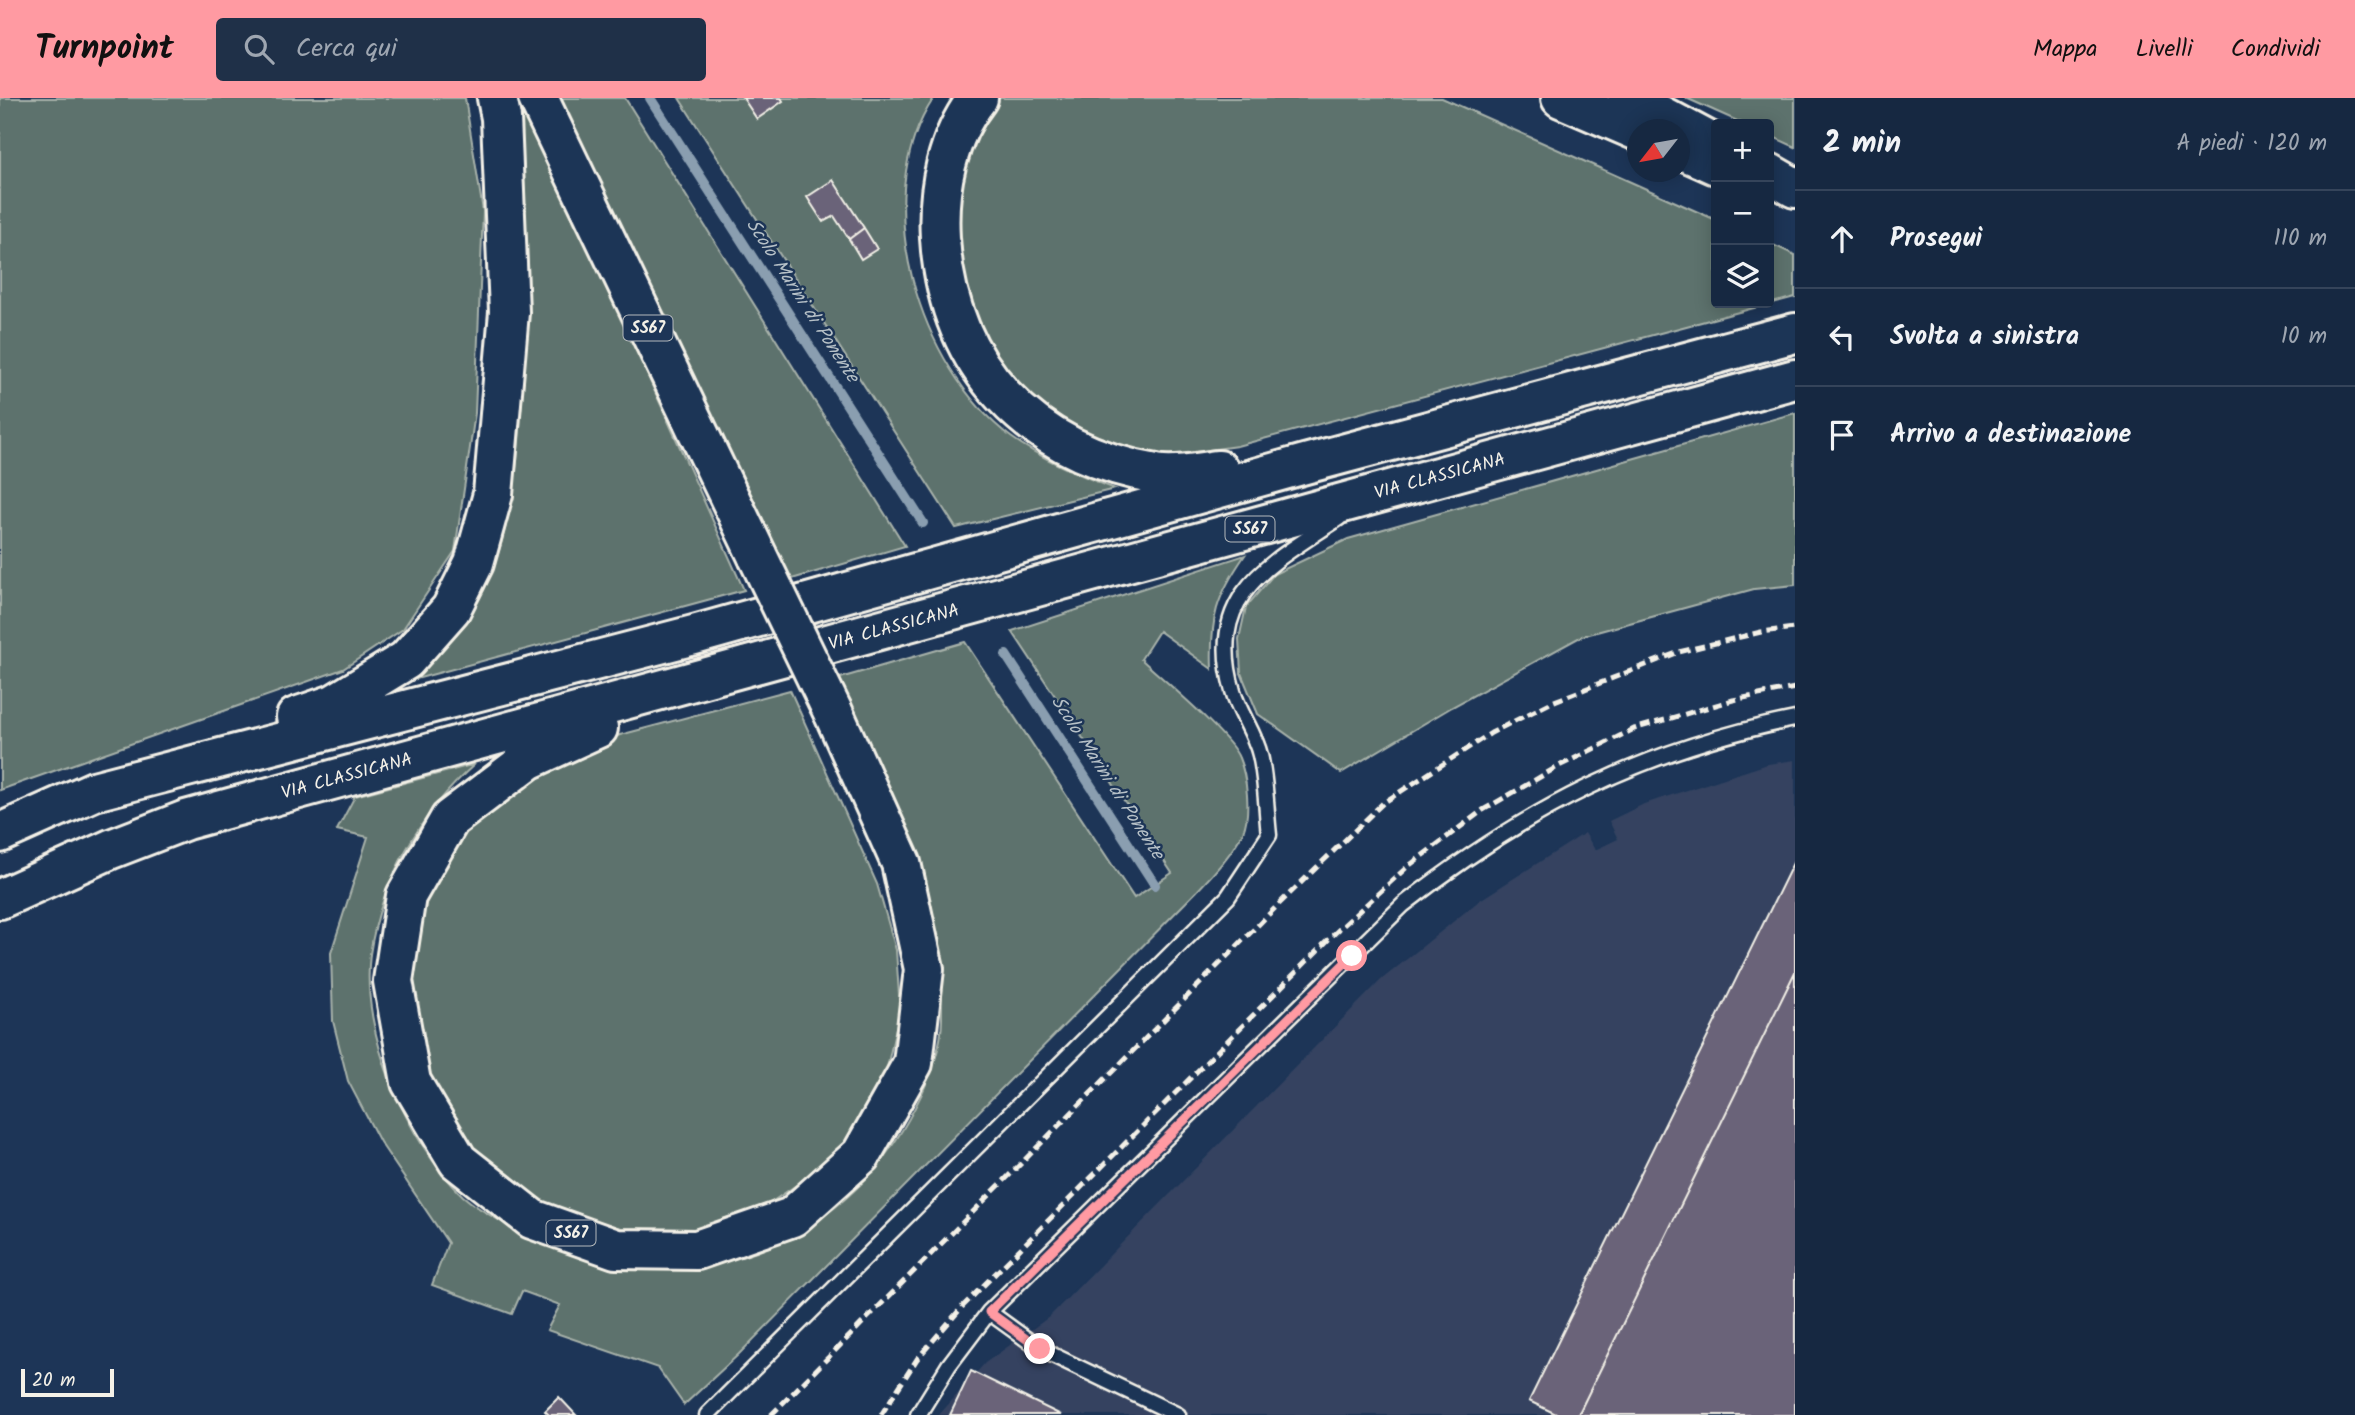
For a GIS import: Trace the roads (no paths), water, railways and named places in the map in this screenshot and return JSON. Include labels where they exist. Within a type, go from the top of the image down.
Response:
[{"type":"main road","points":[[0,834],[94,790],[334,704],[406,660],[451,610],[474,563],[493,494],[509,312],[501,118],[497,98]]},
{"type":"main road","name":"SS67","points":[[538,98],[833,712],[901,863],[924,970],[913,1063],[861,1154],[792,1217],[697,1250],[616,1249],[532,1219],[458,1161],[411,1082],[393,981],[406,897],[450,819],[528,760],[705,680]]},
{"type":"main road","points":[[978,98],[947,156],[938,209],[941,259],[951,308],[968,349],[998,393],[1039,428],[1089,456],[1158,475],[1305,464]]},
{"type":"main road","points":[[1561,98],[1627,127]]},
{"type":"main road","points":[[1628,98],[1711,142]]},
{"type":"main road","points":[[1690,154],[1711,163]]},
{"type":"main road","points":[[1774,176],[1795,188]]},
{"type":"main road","points":[[1774,190],[1795,199]]},
{"type":"main road","points":[[94,790],[694,635],[1305,464],[1795,332]]},
{"type":"main road","name":"VIA CLASSICANA","points":[[0,899],[111,849],[186,820],[705,680],[1795,379]]},
{"type":"main road","points":[[1549,447],[1684,425],[1795,398]]},
{"type":"main road","points":[[0,914],[111,849]]},
{"type":"lane","points":[[707,1415],[1228,897],[1269,835],[1260,753],[1233,692],[1225,652],[1231,611],[1262,569],[1372,496]]},
{"type":"lane","points":[[918,1415],[949,1365],[989,1312],[1403,905],[1459,861],[1518,822],[1597,781],[1673,750],[1795,719]]},
{"type":"lane","points":[[989,1312],[1040,1349],[1178,1415]]},
{"type":"waterway","name":"Scolo Marini di Ponente","points":[[650,98],[923,523]]},
{"type":"waterway","name":"Scolo Marini di Ponente","points":[[1006,655],[1155,885]]},
{"type":"railway","points":[[771,1415],[1279,904],[1383,803],[1491,733],[1552,702],[1679,652],[1761,632],[1795,628]]},
{"type":"railway","points":[[881,1415],[917,1359],[963,1306],[1335,933],[1406,868],[1483,810],[1559,766],[1634,729],[1733,700],[1795,688]]}]
